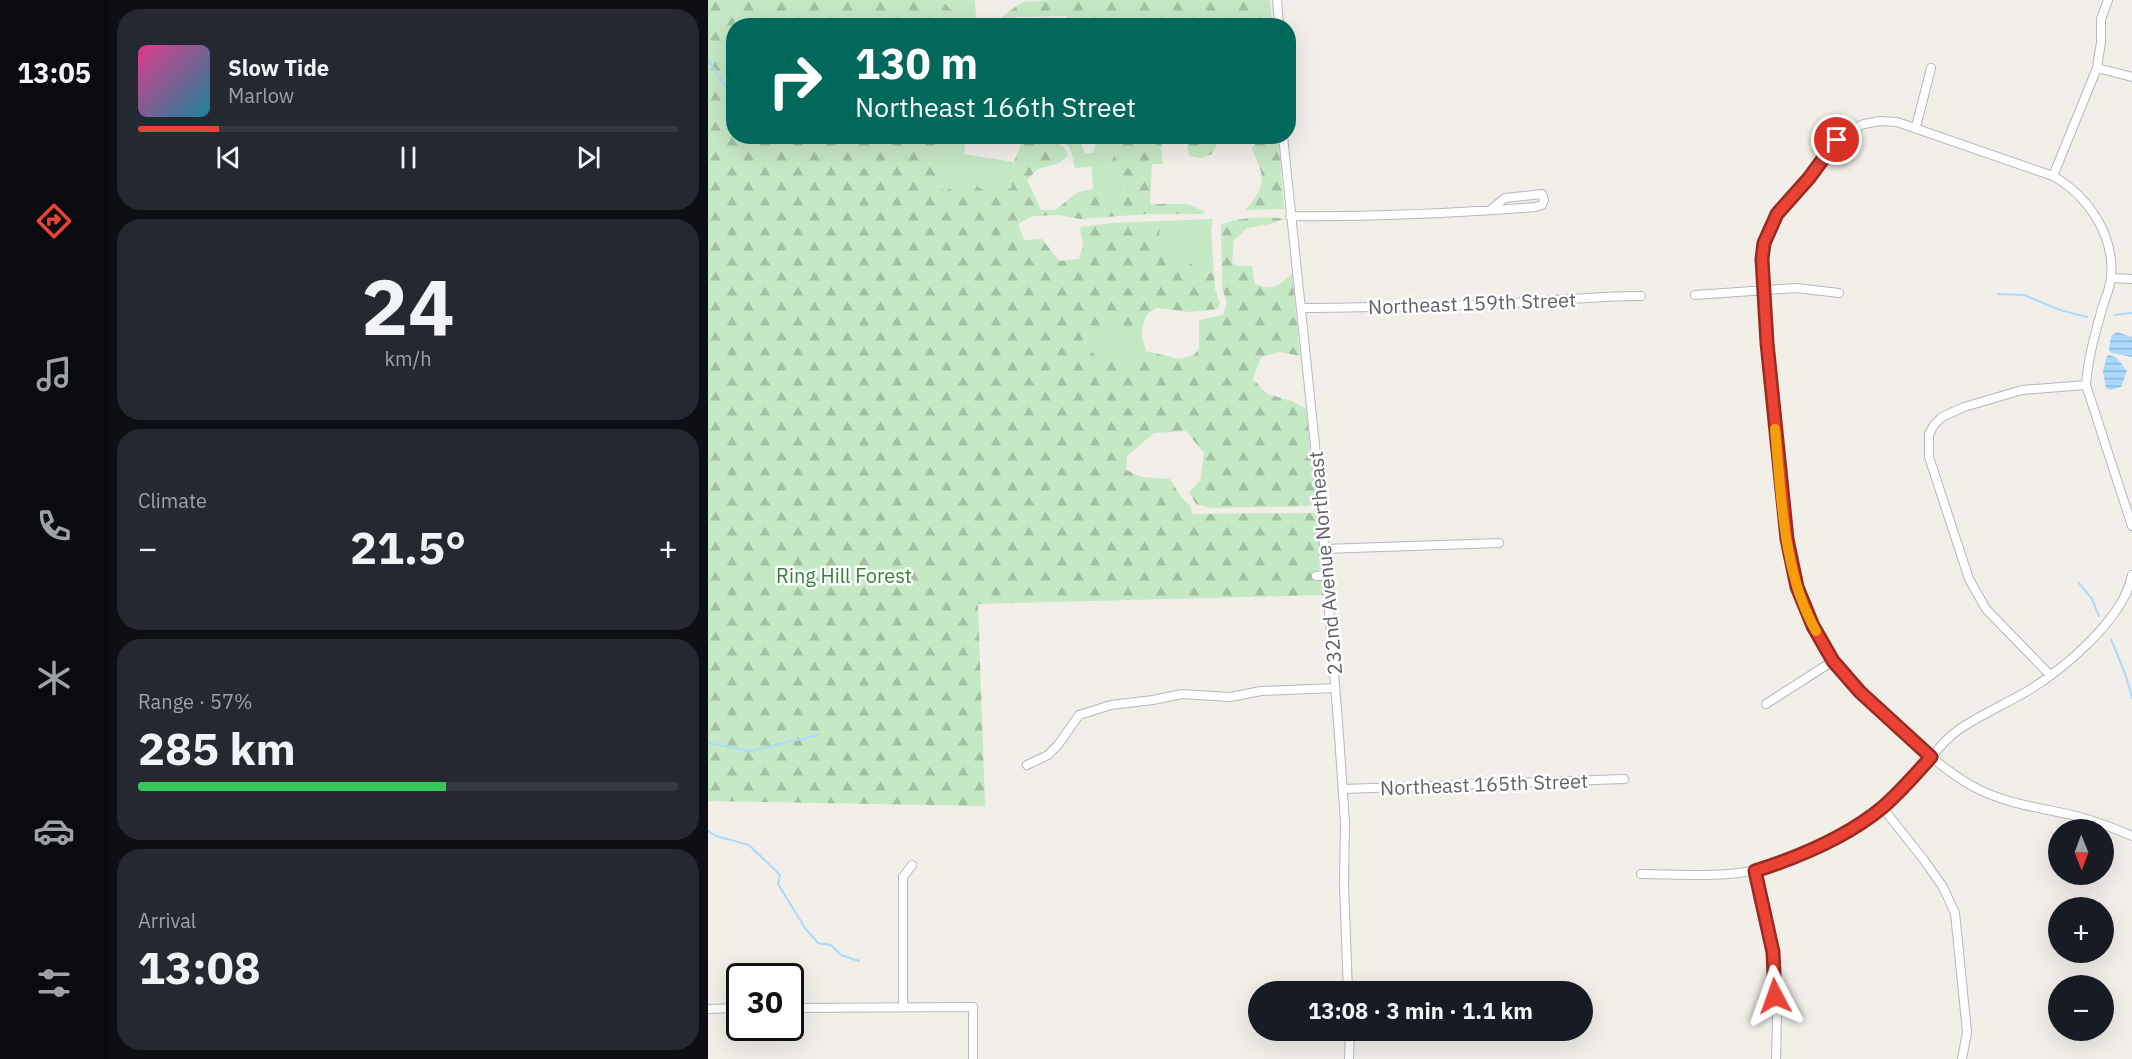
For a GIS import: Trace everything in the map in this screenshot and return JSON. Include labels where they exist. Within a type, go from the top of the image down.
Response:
[{"type":"street","points":[[1277,0],[1278,18]]},
{"type":"street","points":[[2053,176],[2097,68],[2101,19],[2108,0]]},
{"type":"street","points":[[1916,127],[1931,68]]},
{"type":"street","points":[[2097,68],[2132,77]]},
{"type":"street","points":[[2132,526],[2086,385],[2088,363],[2111,278],[2109,252],[2097,217],[2071,186],[2053,176],[1916,127],[1897,122],[1880,121],[1847,131],[1837,140],[1809,178],[1774,219],[1764,243],[1762,259],[1787,539],[1797,587],[1813,626],[1833,661],[1860,692],[1931,757],[1957,777],[1999,798],[2028,807],[2076,816],[2132,836]]},
{"type":"street","name":"232nd Avenue Northeast","points":[[1284,144],[1302,308],[1327,575],[1343,789],[1344,912],[1347,981]]},
{"type":"street","points":[[1290,216],[1359,217],[1490,210],[1542,205],[1545,200],[1542,194],[1505,198],[1490,210]]},
{"type":"street","points":[[2111,278],[2132,279]]},
{"type":"street","points":[[1695,294],[1796,288],[1839,293]]},
{"type":"street","name":"Northeast 159th Street","points":[[1302,308],[1469,305],[1577,300],[1599,296],[1641,296]]},
{"type":"street","points":[[2050,675],[1986,609],[1969,579],[1929,457],[1929,434],[1942,417],[1964,407],[2022,390],[2086,385]]},
{"type":"street","points":[[1324,549],[1499,543]]},
{"type":"street","points":[[1316,576],[1327,575]]},
{"type":"street","points":[[1641,874],[1720,874],[1755,871],[1809,850],[1850,829],[1882,807],[1960,728],[2025,692],[2050,675],[2106,624],[2131,590],[2132,575]]},
{"type":"street","points":[[1766,704],[1833,661]]},
{"type":"street","points":[[1027,765],[1048,754],[1058,745],[1079,715],[1111,705],[1182,694],[1230,697],[1261,691],[1335,688]]},
{"type":"street","name":"Northeast 165th Street","points":[[1343,789],[1624,778]]},
{"type":"street","points":[[1882,807],[1936,878],[1955,913],[1967,1032],[1962,1059]]},
{"type":"street","points":[[903,1007],[903,878],[912,864]]},
{"type":"street","points":[[1755,871],[1773,952],[1777,1018],[1776,1059]]},
{"type":"street","points":[[804,1008],[974,1007],[973,1059]]},
{"type":"street","points":[[708,1009],[726,1008]]},
{"type":"street","points":[[1349,1059],[1350,1041]]},
{"type":"green space","name":"Ring Hill Forest","points":[[708,0],[942,0],[962,18],[726,18],[726,144],[940,144],[943,192],[968,180],[989,194],[1011,188],[1014,162],[1021,144],[1057,144],[1064,147],[1068,155],[1061,162],[1038,169],[1027,180],[1041,210],[1055,210],[1078,192],[1093,189],[1111,202],[1124,200],[1125,179],[1110,165],[1120,144],[1161,144],[1163,164],[1152,164],[1150,204],[1187,204],[1204,211],[1205,214],[1147,214],[1080,219],[1058,215],[1033,216],[1018,224],[1024,240],[1042,239],[1059,261],[1079,259],[1083,247],[1080,227],[1161,221],[1159,237],[1161,256],[1187,259],[1197,271],[1214,273],[1215,289],[1220,303],[1217,309],[1190,312],[1156,308],[1147,314],[1142,328],[1122,331],[1089,328],[1083,341],[1095,355],[1113,362],[1146,351],[1179,359],[1194,355],[1199,348],[1199,320],[1223,315],[1227,303],[1222,288],[1221,225],[1234,220],[1252,218],[1285,219],[1247,228],[1234,240],[1232,263],[1239,266],[1252,266],[1255,284],[1267,287],[1279,285],[1292,274],[1300,356],[1280,352],[1261,357],[1253,379],[1267,394],[1292,401],[1306,409],[1317,506],[1211,508],[1196,504],[1189,492],[1200,481],[1204,453],[1186,431],[1154,433],[1127,456],[1126,470],[1141,477],[1170,479],[1181,497],[1191,507],[1192,514],[1318,513],[1324,595],[978,604],[985,806],[708,801]]},
{"type":"green space","points":[[942,0],[975,0],[976,18],[962,18]]},
{"type":"green space","points":[[1270,0],[1271,18],[1068,18],[1066,16],[1002,18],[1022,2]]},
{"type":"green space","points":[[940,144],[965,144],[964,154],[1014,162],[1011,188],[989,194],[943,192]]},
{"type":"green space","points":[[1066,144],[1081,144],[1085,153],[1093,153],[1096,144],[1120,144],[1110,165],[1125,179],[1124,200],[1111,202],[1093,189],[1092,167],[1075,168],[1070,149]]},
{"type":"green space","points":[[1187,144],[1216,144],[1212,154],[1200,158],[1189,156]]},
{"type":"green space","points":[[1254,144],[1279,144],[1284,209],[1246,210],[1257,194],[1262,181],[1260,168],[1252,149]]},
{"type":"green space","points":[[1213,219],[1211,230],[1214,273],[1197,271],[1161,256],[1159,237],[1161,221]]},
{"type":"green space","points":[[1089,328],[1122,331],[1142,328],[1146,351],[1113,362],[1095,355],[1083,340]]},
{"type":"water","points":[[2117,332],[2132,337],[2132,357],[2112,353],[2109,350],[2111,336]]},
{"type":"water","points":[[2107,356],[2117,358],[2127,371],[2121,387],[2111,390],[2106,388],[2103,371]]},
{"type":"waterway","points":[[708,60],[726,87]]},
{"type":"waterway","points":[[1998,294],[2024,295],[2060,310],[2087,317]]},
{"type":"waterway","points":[[2114,315],[2132,313]]},
{"type":"waterway","points":[[2079,583],[2092,599],[2099,616]]},
{"type":"waterway","points":[[2111,639],[2132,698]]},
{"type":"waterway","points":[[708,743],[750,751],[818,735]]},
{"type":"waterway","points":[[708,831],[716,836],[749,845],[780,875],[778,884],[805,928],[818,943],[831,945],[841,955],[859,961]]},
{"type":"slow traffic","points":[[1775,429],[1787,539],[1797,587],[1816,631]]},
{"type":"route","points":[[1775,996],[1773,952],[1755,871],[1778,864],[1850,829],[1882,807],[1931,757],[1860,692],[1833,661],[1813,626],[1797,587],[1787,539],[1767,343],[1762,259],[1764,243],[1777,214],[1809,178],[1837,140]]}]
